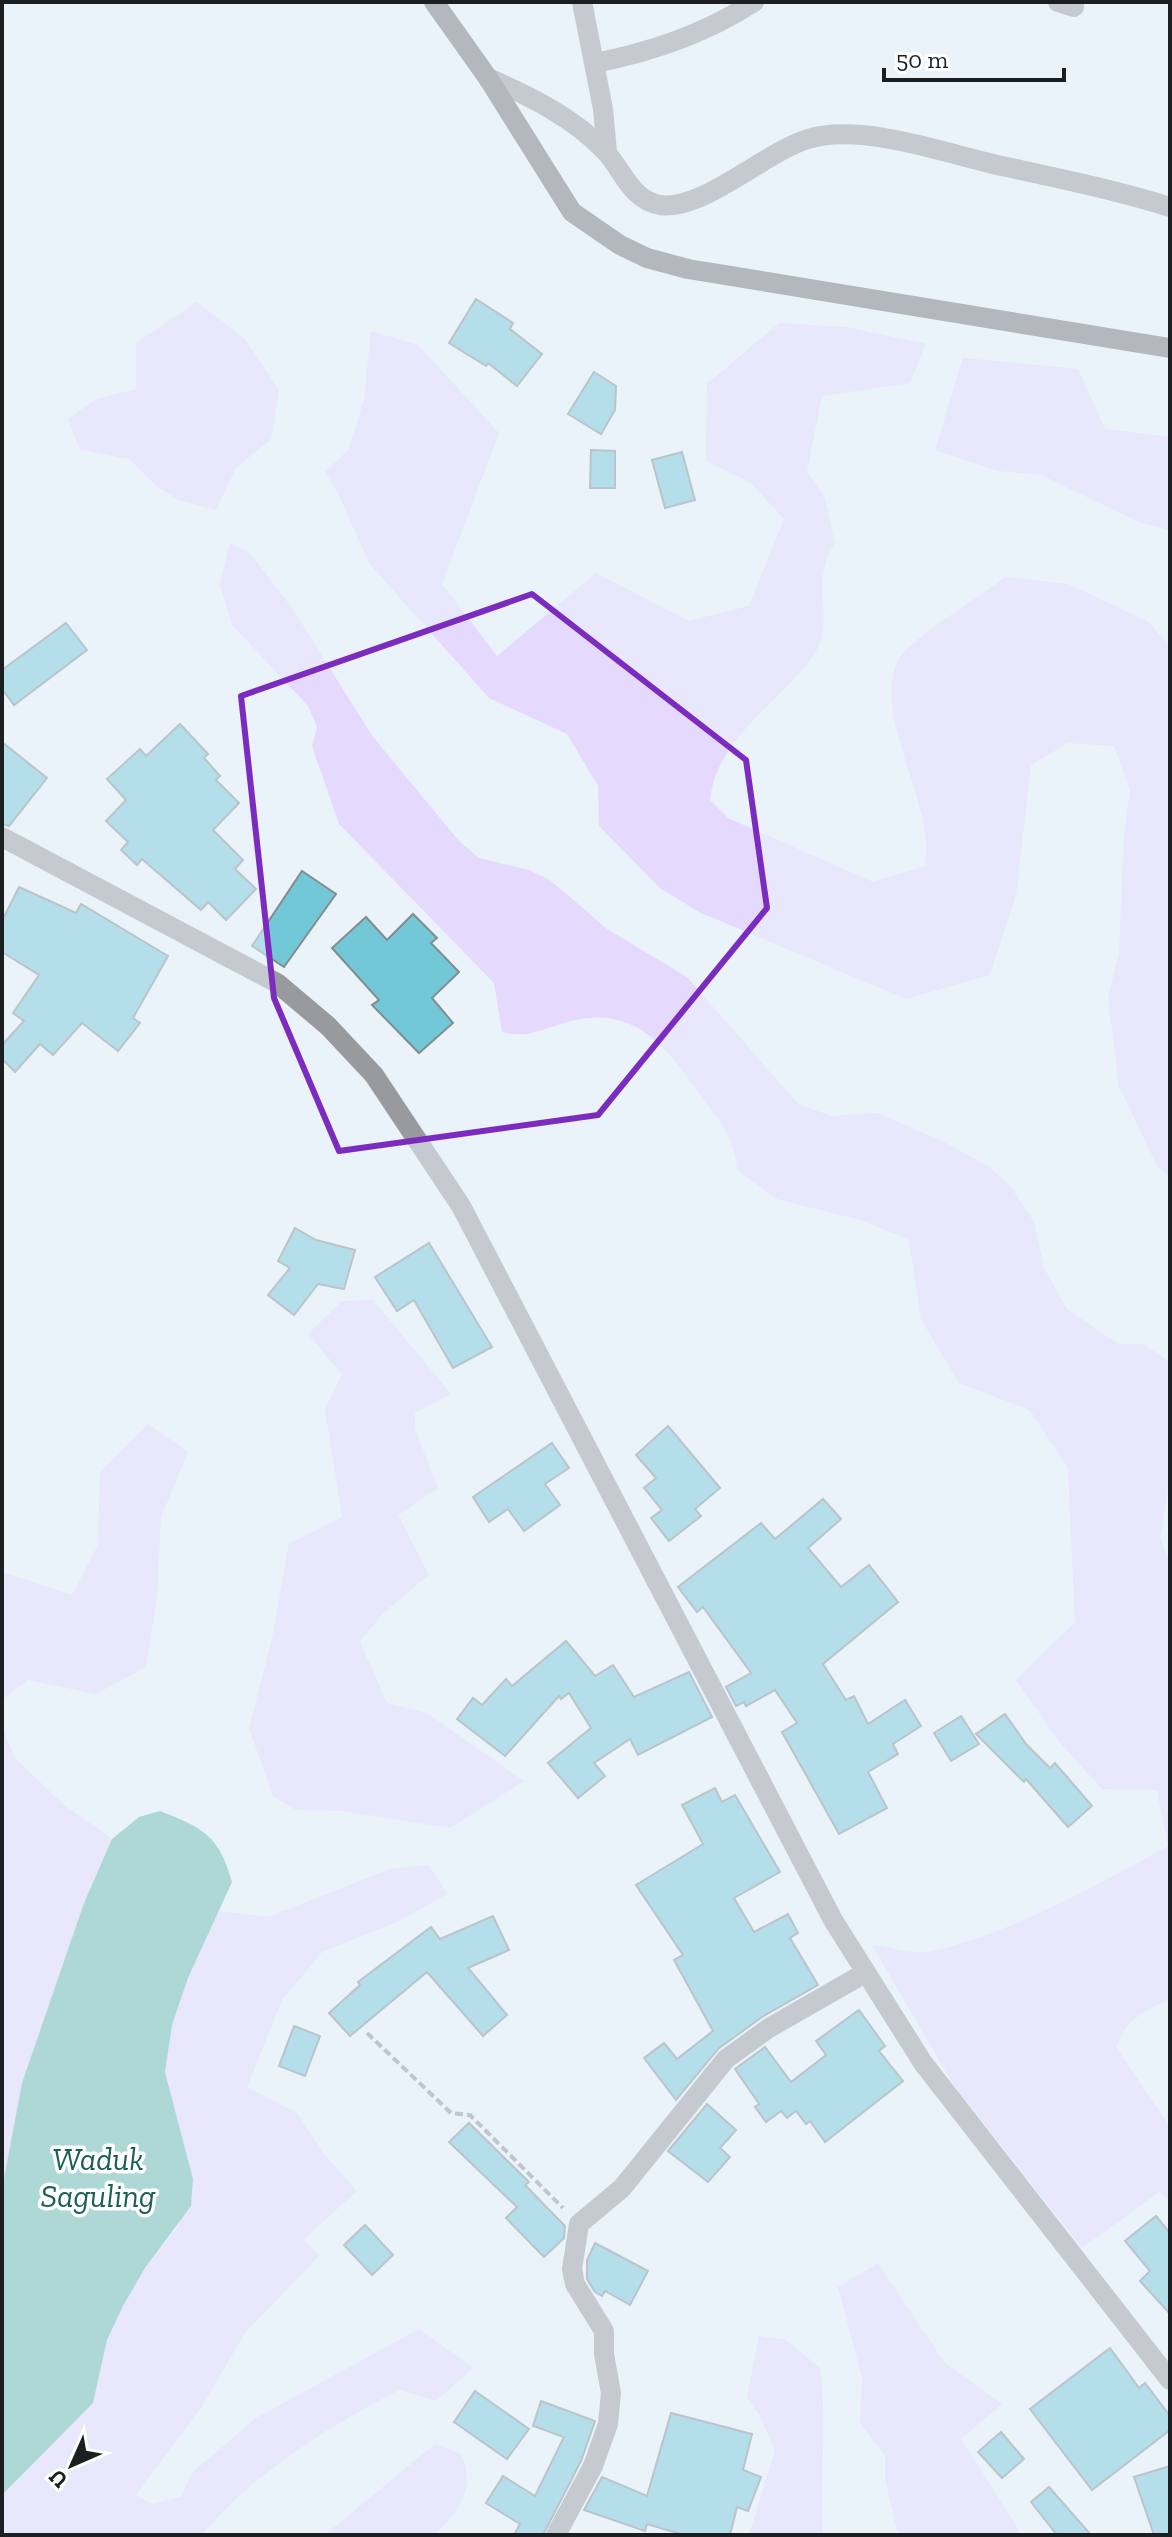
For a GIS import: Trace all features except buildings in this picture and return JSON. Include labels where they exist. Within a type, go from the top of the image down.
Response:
[{"type":"main road","points":[[434,2],[488,78],[559,196],[572,212],[604,238],[647,258],[688,269],[1170,348]]},
{"type":"street","points":[[582,2],[595,63],[607,152]]},
{"type":"street","points":[[595,63],[641,54],[695,34],[754,2]]},
{"type":"street","points":[[488,78],[549,108],[607,152],[624,180],[640,195],[660,205],[685,202],[757,162],[810,139],[862,136],[1170,207]]},
{"type":"street","points":[[2,837],[277,983],[328,1026],[374,1075],[461,1206],[826,1906],[865,1973],[923,2063],[1170,2380]]},
{"type":"street","points":[[556,2535],[593,2466],[608,2424],[611,2393],[604,2354],[604,2331],[575,2284],[572,2269],[579,2224],[622,2188],[726,2059],[769,2028],[865,1973]]},
{"type":"path","points":[[367,2033],[451,2113],[470,2115],[579,2224]]},
{"type":"highlighted area","points":[[532,594],[746,760],[767,908],[598,1115],[339,1151],[274,998],[241,696]]},
{"type":"shaded area","points":[[197,302],[244,338],[279,390],[271,439],[236,468],[216,510],[178,500],[155,485],[129,459],[80,450],[68,419],[96,399],[136,389],[136,343]]},
{"type":"shaded area","points":[[779,323],[846,327],[926,344],[910,383],[822,396],[807,471],[825,498],[835,544],[823,573],[824,615],[820,643],[799,673],[737,739],[715,778],[710,800],[728,818],[873,882],[925,866],[926,842],[922,815],[892,705],[892,681],[899,659],[906,650],[1005,577],[1068,584],[1149,622],[1170,647],[1170,1177],[1157,1166],[1119,1086],[1108,997],[1119,953],[1124,835],[1130,790],[1114,746],[1068,743],[1031,765],[1016,895],[990,975],[906,999],[699,912],[660,888],[599,826],[598,786],[567,734],[489,698],[369,563],[337,491],[325,472],[348,450],[364,400],[371,331],[418,345],[499,433],[442,584],[497,656],[596,573],[689,621],[749,606],[784,519],[750,482],[706,461],[707,384]]},
{"type":"shaded area","points":[[963,358],[1078,369],[1105,429],[1170,437],[1170,530],[1141,523],[1041,475],[998,471],[935,450]]},
{"type":"shaded area","points":[[230,543],[250,553],[292,608],[373,737],[460,842],[479,858],[529,870],[550,880],[607,929],[687,977],[798,1104],[831,1116],[877,1113],[946,1143],[989,1167],[1008,1183],[1034,1222],[1044,1268],[1067,1309],[1118,1344],[1143,1344],[1170,1362],[1170,1478],[1160,1537],[1170,1564],[1170,1999],[1137,2017],[1125,2029],[1116,2047],[1170,2127],[1170,2201],[1159,2192],[1082,2248],[953,2084],[872,1945],[927,1952],[986,1935],[1050,1908],[1168,1846],[1157,1790],[1102,1789],[1057,1739],[1016,1680],[1075,1622],[1068,1468],[1030,1410],[959,1383],[921,1319],[909,1240],[864,1221],[777,1199],[737,1170],[733,1148],[724,1128],[684,1072],[656,1041],[624,1022],[606,1018],[585,1018],[525,1034],[502,1032],[494,983],[339,824],[312,746],[317,727],[308,706],[232,625],[220,585]]},
{"type":"shaded area","points":[[373,1300],[451,1394],[415,1413],[415,1429],[438,1488],[398,1515],[429,1575],[382,1614],[360,1642],[387,1703],[427,1713],[524,1781],[450,1828],[343,1811],[296,1810],[273,1796],[249,1728],[272,1639],[289,1544],[342,1517],[325,1409],[342,1374],[308,1334],[342,1301]]},
{"type":"shaded area","points":[[148,1424],[188,1452],[161,1517],[157,1597],[146,1667],[96,1694],[28,1680],[2,1700],[2,1572],[72,1595],[98,1545],[100,1472]]},
{"type":"shaded area","points":[[2,1727],[15,1758],[64,1805],[112,1839],[84,1903],[22,2083],[2,2189]]},
{"type":"shaded area","points":[[429,1865],[447,1894],[397,1922],[322,1952],[282,2000],[247,2087],[297,2113],[323,2153],[357,2191],[304,2239],[319,2256],[245,2333],[201,2408],[136,2495],[152,2504],[181,2497],[192,2473],[256,2418],[419,2329],[473,2368],[436,2401],[399,2390],[319,2436],[244,2491],[202,2535],[2,2535],[2,2495],[93,2403],[107,2340],[123,2306],[145,2268],[178,2227],[193,2179],[165,2072],[172,2025],[188,1978],[218,1911],[268,1917],[390,1869]]},
{"type":"shaded area","points":[[878,2263],[945,2363],[1002,2404],[961,2439],[1022,2535],[898,2535],[885,2478],[885,2456],[860,2423],[862,2377],[838,2287]]},
{"type":"shaded area","points":[[759,2336],[786,2340],[820,2368],[823,2535],[749,2535],[775,2451],[760,2416],[747,2397]]},
{"type":"shaded area","points":[[435,2444],[461,2454],[467,2478],[458,2508],[435,2535],[325,2535]]},
{"type":"water","name":"Waduk Saguling","points":[[160,1811],[207,1835],[221,1853],[232,1882],[188,1978],[172,2025],[165,2072],[193,2179],[191,2206],[145,2268],[123,2306],[107,2340],[93,2403],[2,2495],[2,2189],[22,2083],[84,1903],[112,1839],[139,1817]]}]
